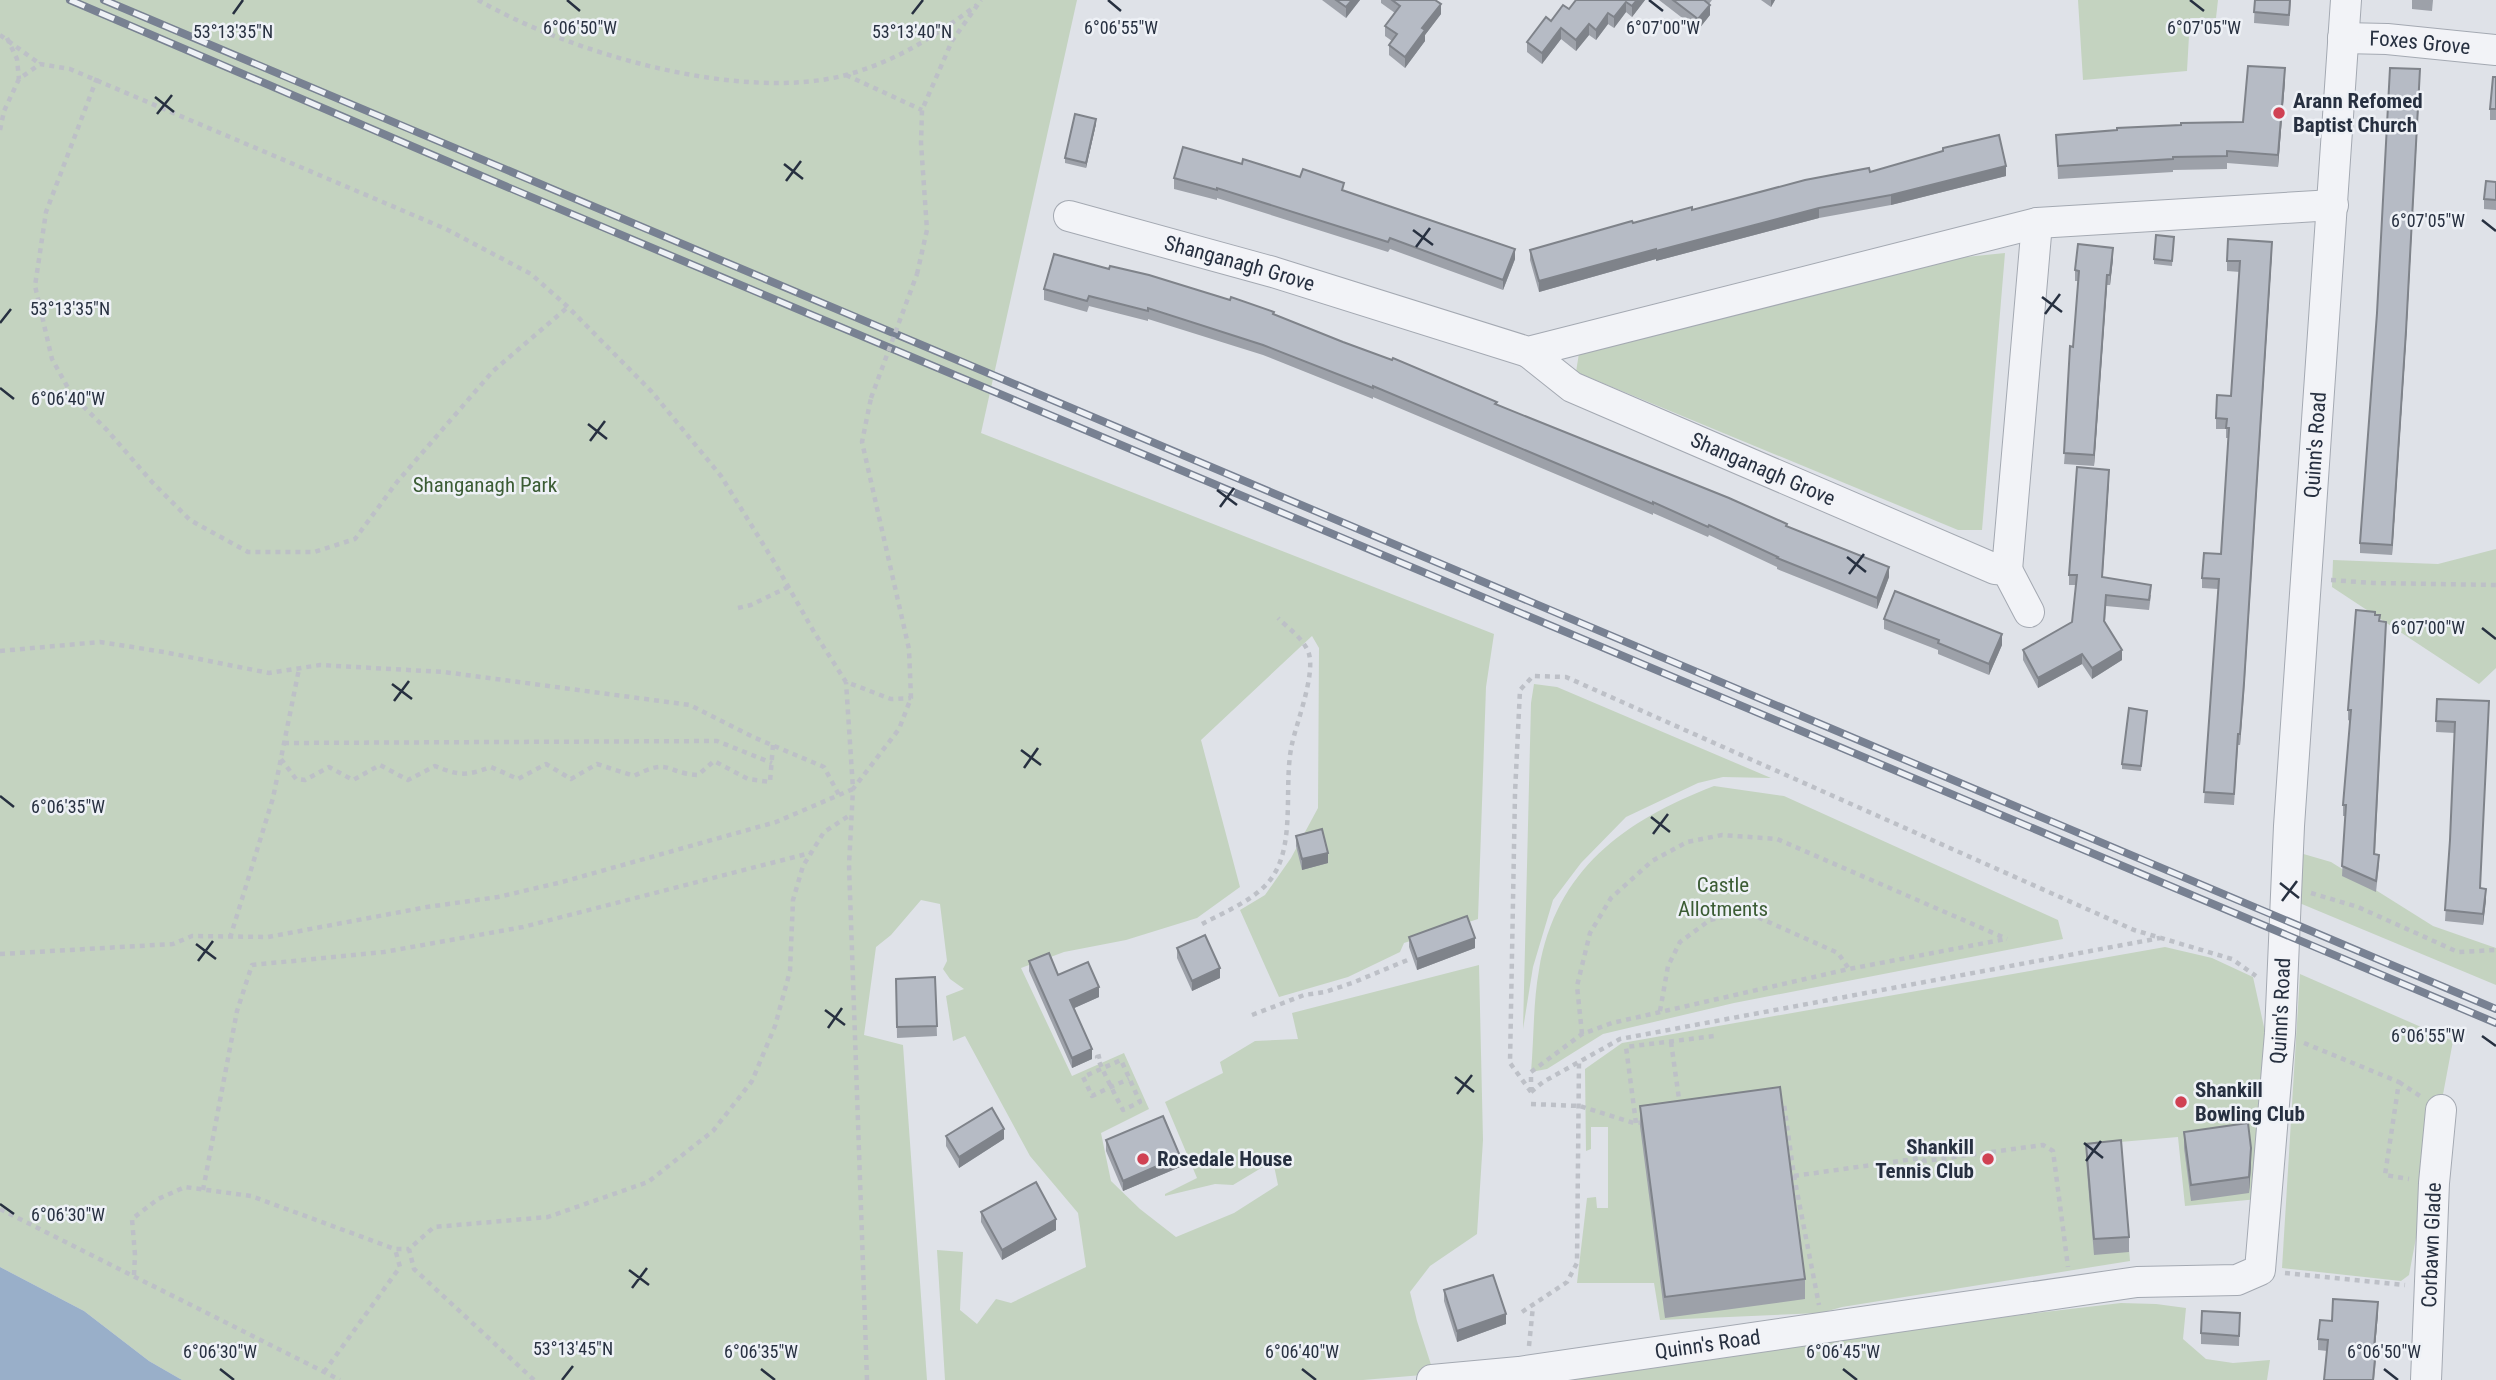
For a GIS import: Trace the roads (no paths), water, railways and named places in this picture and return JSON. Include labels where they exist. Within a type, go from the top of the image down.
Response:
[{"type":"street","name":"Quinn's Road","points":[[1432,1380],[1527,1370],[2155,1280],[2237,1280],[2260,1270],[2280,1033],[2286,889],[2346,0]]},
{"type":"street","name":"Foxes Grove","points":[[2343,38],[2387,39],[2496,50]]},
{"type":"street","points":[[1528,352],[2037,223],[2333,205]]},
{"type":"street","name":"Shanganagh Grove","points":[[1069,216],[1273,272],[1528,352],[1572,387],[1995,569],[2007,570]]},
{"type":"street","points":[[2029,612],[2007,570],[2037,223]]},
{"type":"street","name":"Corbawn Glade","points":[[2426,1380],[2434,1183],[2441,1110]]},
{"type":"water","points":[[0,1267],[84,1311],[149,1361],[182,1380],[0,1380]]},
{"type":"railway","points":[[70,0],[505,186],[2496,1023]]},
{"type":"railway","points":[[104,0],[2496,1009]]},
{"type":"place","name":"Arann Refomed Baptist Church","points":[[2279,113]]},
{"type":"place","name":"Shankill Bowling Club","points":[[2181,1102]]},
{"type":"place","name":"Rosedale House","points":[[1143,1159]]},
{"type":"place","name":"Shankill Tennis Club","points":[[1988,1159]]},
{"type":"park label","name":"Shanganagh Park","points":[[485,485]]},
{"type":"park label","name":"Castle Allotments","points":[[1723,897]]}]
